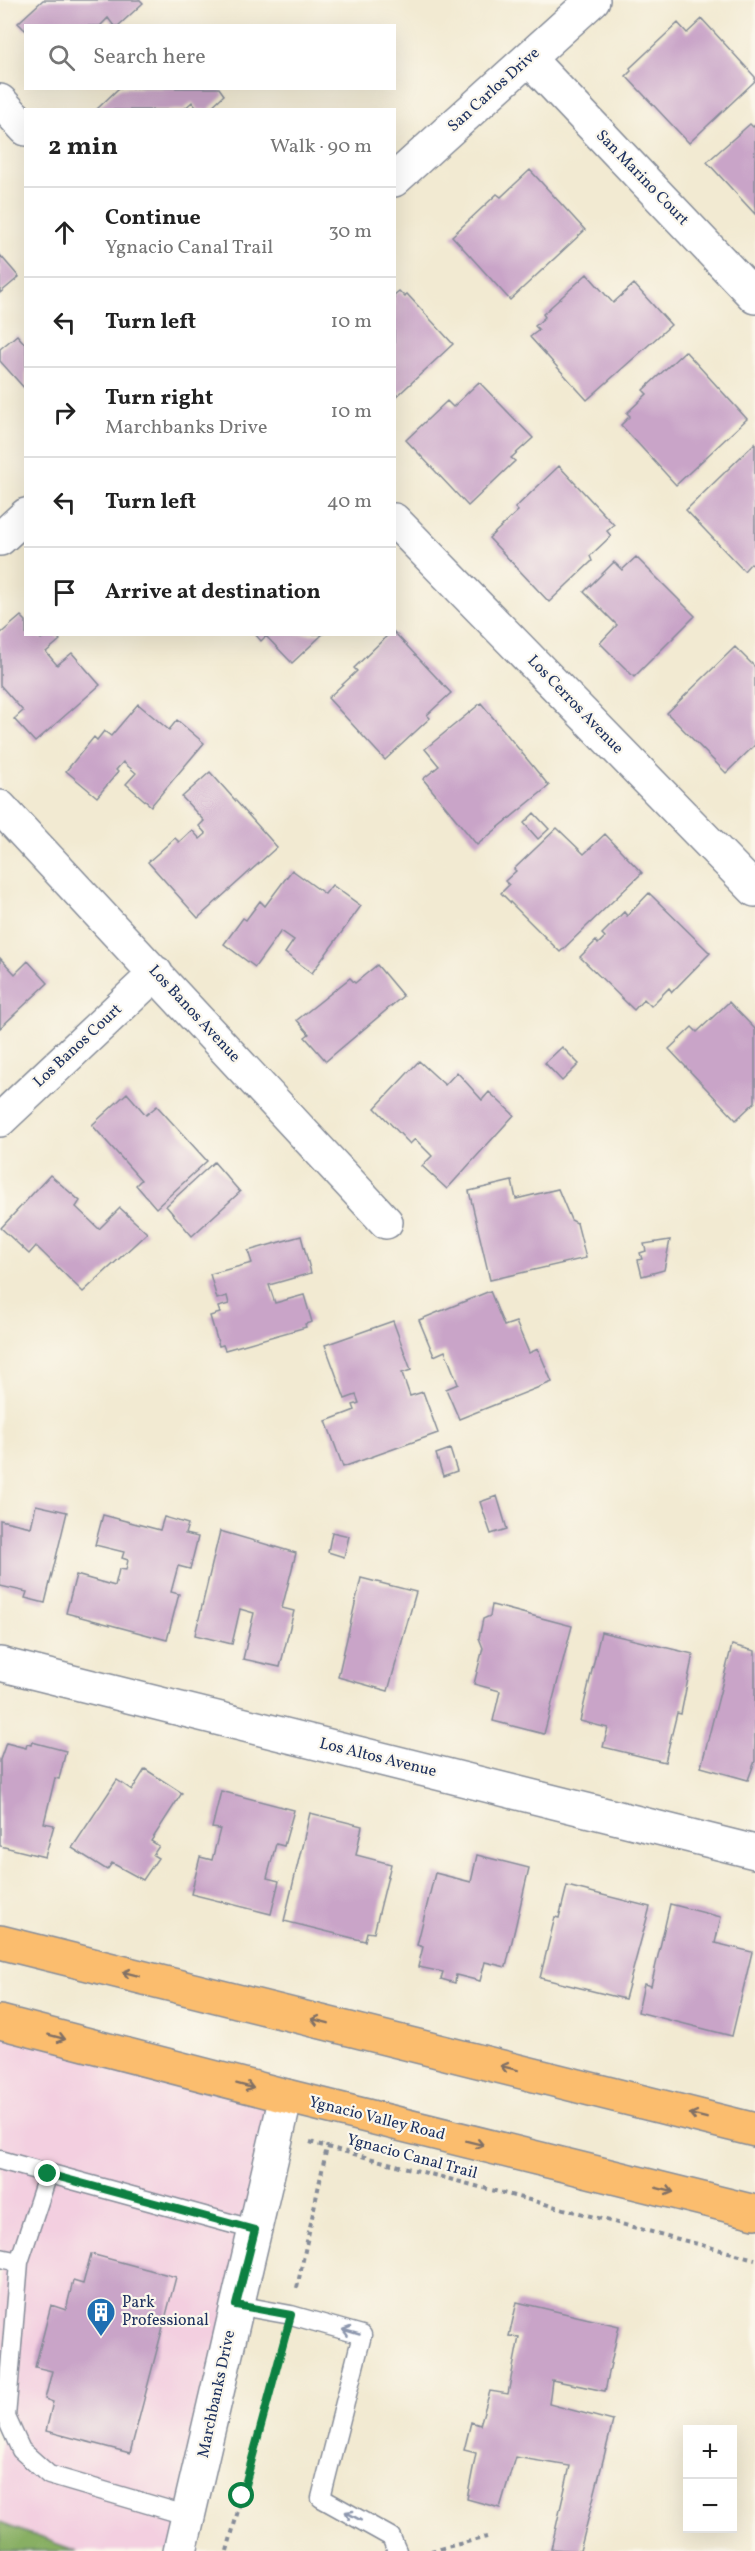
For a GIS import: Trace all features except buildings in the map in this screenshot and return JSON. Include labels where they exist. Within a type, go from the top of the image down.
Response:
[{"type":"highway","points":[[0,1942],[755,2130]]},
{"type":"highway","name":"Ygnacio Valley Road","points":[[0,2022],[286,2096],[755,2212]]},
{"type":"street","name":"San Carlos Drive","points":[[396,178],[593,0]]},
{"type":"street","name":"San Marino Court","points":[[529,59],[755,297]]},
{"type":"street","points":[[0,101],[24,127]]},
{"type":"street","points":[[0,539],[24,517]]},
{"type":"street","name":"Los Cerros Avenue","points":[[396,522],[755,890]]},
{"type":"street","name":"Los Banos Avenue","points":[[0,807],[386,1222]]},
{"type":"street","name":"Los Banos Court","points":[[0,1120],[156,973]]},
{"type":"street","name":"Los Altos Avenue","points":[[0,1664],[755,1851]]},
{"type":"street","name":"Marchbanks Drive","points":[[180,2551],[286,2096]]},
{"type":"lane","points":[[0,2160],[255,2230]]},
{"type":"lane","points":[[48,2174],[19,2262],[6,2417],[21,2450],[49,2475],[189,2516]]},
{"type":"lane","points":[[0,2258],[19,2262]]},
{"type":"lane","points":[[236,2305],[291,2315],[362,2335],[321,2498],[391,2537],[397,2551]]},
{"type":"path","name":"Ygnacio Canal Trail","points":[[227,2551],[291,2315],[327,2146],[755,2259]]},
{"type":"path","points":[[431,2551],[487,2537]]},
{"type":"shaded area","points":[[0,2022],[286,2096],[180,2551],[77,2551],[0,2523]]},
{"type":"green space","points":[[0,2523],[77,2551],[0,2551]]},
{"type":"place","name":"Park Professional","points":[[101,2338]]},
{"type":"route","points":[[48,2174],[255,2230],[236,2305],[291,2315],[242,2496]]}]
